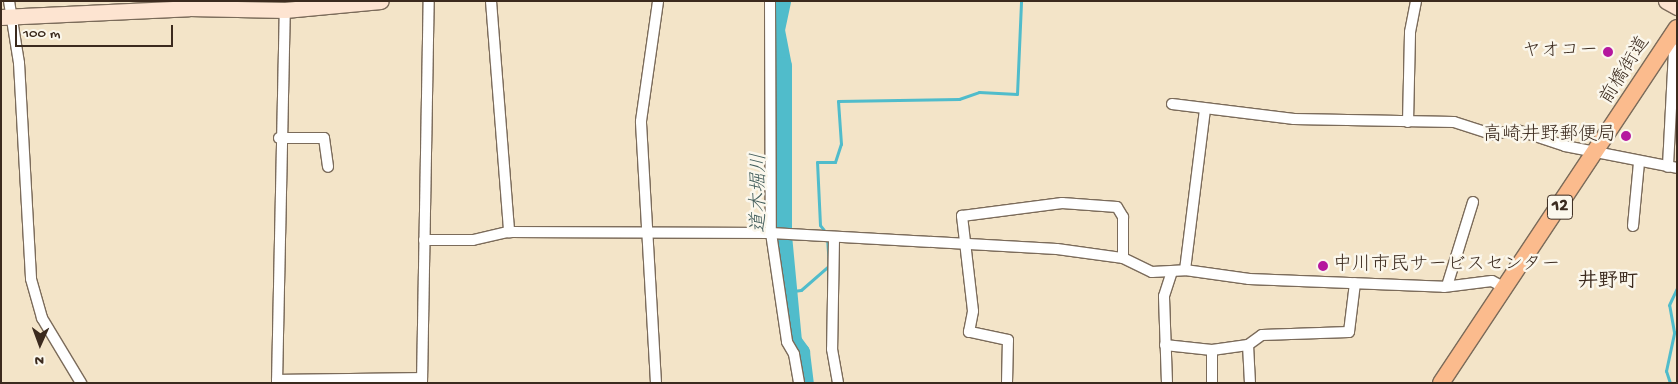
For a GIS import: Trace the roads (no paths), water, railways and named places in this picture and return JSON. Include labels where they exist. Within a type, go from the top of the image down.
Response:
[{"type":"main road","points":[[6,17],[189,8],[285,10],[381,1]]},
{"type":"main road","points":[[1666,1],[1677,7]]},
{"type":"main road","name":"前橋街道","points":[[1445,380],[1599,150],[1672,35]]},
{"type":"street","points":[[9,1],[6,17],[19,63],[31,279],[42,318],[81,383]]},
{"type":"street","points":[[285,10],[279,138],[277,382],[422,380],[429,1]]},
{"type":"street","points":[[491,1],[509,232]]},
{"type":"street","points":[[656,383],[640,121],[658,1]]},
{"type":"street","points":[[770,1],[771,233],[787,342],[794,354],[799,383]]},
{"type":"street","points":[[1408,122],[1410,32],[1416,1]]},
{"type":"street","points":[[1172,104],[1294,119],[1454,122],[1492,134],[1517,130],[1565,146],[1599,150],[1639,162],[1673,167],[1676,107],[1672,35]]},
{"type":"street","points":[[1185,270],[1205,109]]},
{"type":"street","points":[[279,138],[324,138],[328,167]]},
{"type":"street","points":[[1633,226],[1639,162]]},
{"type":"street","points":[[1446,286],[1473,202]]},
{"type":"street","points":[[1007,383],[1008,340],[969,332],[973,311],[962,216],[1062,203],[1120,209],[1123,258]]},
{"type":"street","points":[[424,240],[473,240],[509,232],[771,233],[964,246],[1057,249],[1123,258],[1152,272],[1185,270],[1249,279],[1446,286],[1492,281],[1505,288]]},
{"type":"street","points":[[834,238],[832,349],[838,383]]},
{"type":"street","points":[[1167,383],[1164,296],[1172,272]]},
{"type":"street","points":[[1165,345],[1212,350],[1248,345],[1262,335],[1348,332],[1356,283]]},
{"type":"street","points":[[1248,345],[1250,383]]},
{"type":"street","points":[[1212,350],[1212,383]]},
{"type":"waterway","name":"道木堀川","points":[[781,1],[775,30],[782,66],[782,235],[792,341],[800,352],[804,383]]},
{"type":"waterway","points":[[786,292],[801,290],[829,266],[827,234],[820,225],[817,162],[835,162],[841,144],[838,101],[959,99],[979,92],[1017,94],[1021,1]]},
{"type":"waterway","points":[[1670,383],[1666,371],[1674,332],[1669,305],[1677,288]]},
{"type":"place","name":"ヤオコー","points":[[1608,52]]},
{"type":"place","name":"高崎井野郵便局","points":[[1626,136]]},
{"type":"place","name":"中川市民サービスセンター","points":[[1323,266]]},
{"type":"district","name":"井野町","points":[[1608,282]]}]
